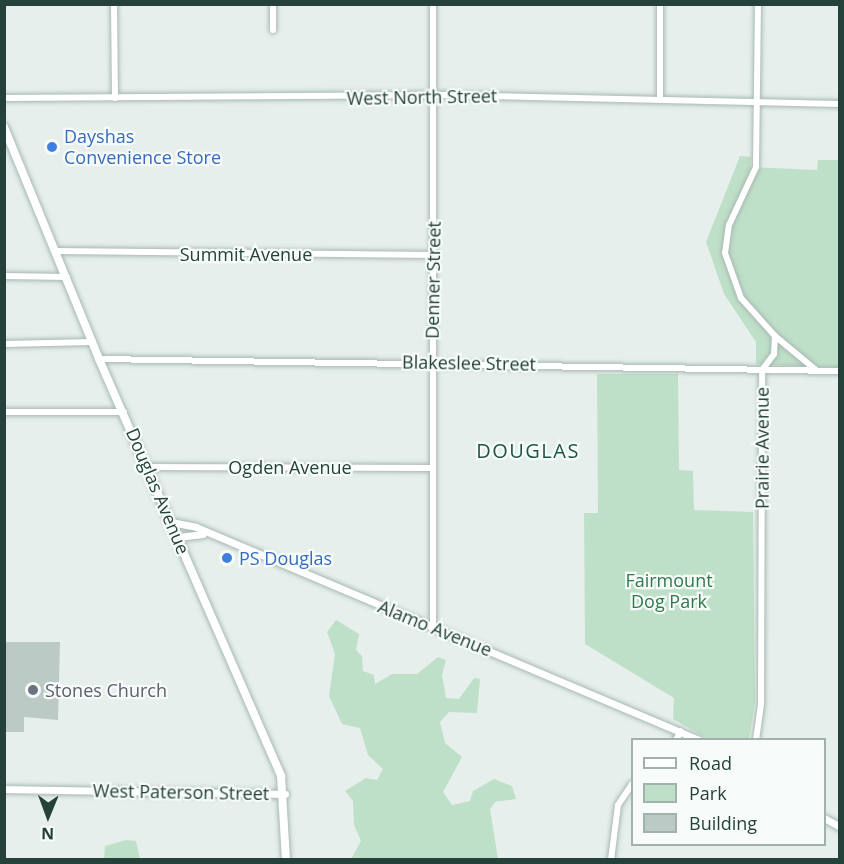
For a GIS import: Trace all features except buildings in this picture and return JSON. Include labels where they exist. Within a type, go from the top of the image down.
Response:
[{"type":"main road","name":"Douglas Avenue","points":[[4,127],[69,277],[99,359],[281,776],[285,794],[286,860]]},
{"type":"street","points":[[114,4],[115,98]]},
{"type":"street","points":[[273,4],[273,30]]},
{"type":"street","name":"Denner Street","points":[[433,4],[433,627]]},
{"type":"street","points":[[660,4],[660,99]]},
{"type":"street","points":[[758,4],[756,167],[729,225],[725,261],[741,298],[775,336],[816,371]]},
{"type":"street","name":"West North Street","points":[[4,98],[434,96],[840,104]]},
{"type":"street","name":"Summit Avenue","points":[[57,250],[434,255]]},
{"type":"street","points":[[4,276],[69,277]]},
{"type":"street","name":"Prairie Avenue","points":[[756,738],[761,703],[762,370],[774,354],[775,336]]},
{"type":"street","points":[[4,344],[93,342]]},
{"type":"street","name":"Blakeslee Street","points":[[99,359],[432,362],[840,371]]},
{"type":"street","points":[[4,412],[124,412]]},
{"type":"street","name":"Ogden Avenue","points":[[147,467],[433,468]]},
{"type":"street","name":"Alamo Avenue","points":[[171,522],[188,524],[203,534],[433,627],[695,738]]},
{"type":"street","points":[[178,537],[203,534]]},
{"type":"street","points":[[677,738],[681,730]]},
{"type":"street","points":[[611,860],[618,805],[631,787]]},
{"type":"street","name":"West Paterson Street","points":[[4,789],[285,794]]},
{"type":"street","points":[[826,819],[840,827]]},
{"type":"green space","points":[[740,156],[751,157],[750,167],[817,170],[818,160],[839,160],[839,368],[756,364],[756,342],[724,294],[706,242]]},
{"type":"green space","name":"Fairmount Dog Park","points":[[597,374],[678,374],[679,470],[693,471],[694,510],[753,512],[755,702],[749,738],[706,738],[673,719],[674,698],[585,644],[584,513],[598,513]]},
{"type":"green space","points":[[336,620],[359,634],[356,650],[362,656],[363,671],[374,675],[375,684],[392,674],[417,674],[438,657],[446,660],[442,675],[446,698],[459,699],[474,678],[480,679],[477,713],[449,712],[440,722],[445,743],[462,757],[443,792],[452,805],[470,801],[473,791],[494,779],[512,786],[516,799],[495,802],[490,809],[498,859],[351,859],[361,841],[354,825],[353,801],[345,791],[366,778],[377,780],[383,769],[368,755],[360,728],[342,724],[329,696],[335,654],[327,632]]},
{"type":"green space","points":[[126,840],[136,841],[140,859],[104,859],[105,846]]},
{"type":"place","name":"Dayshas Convenience Store","points":[[52,147]]},
{"type":"place","name":"PS Douglas","points":[[227,558]]},
{"type":"place","name":"Stones Church","points":[[33,690]]},
{"type":"district","name":"DOUGLAS","points":[[528,450]]}]
